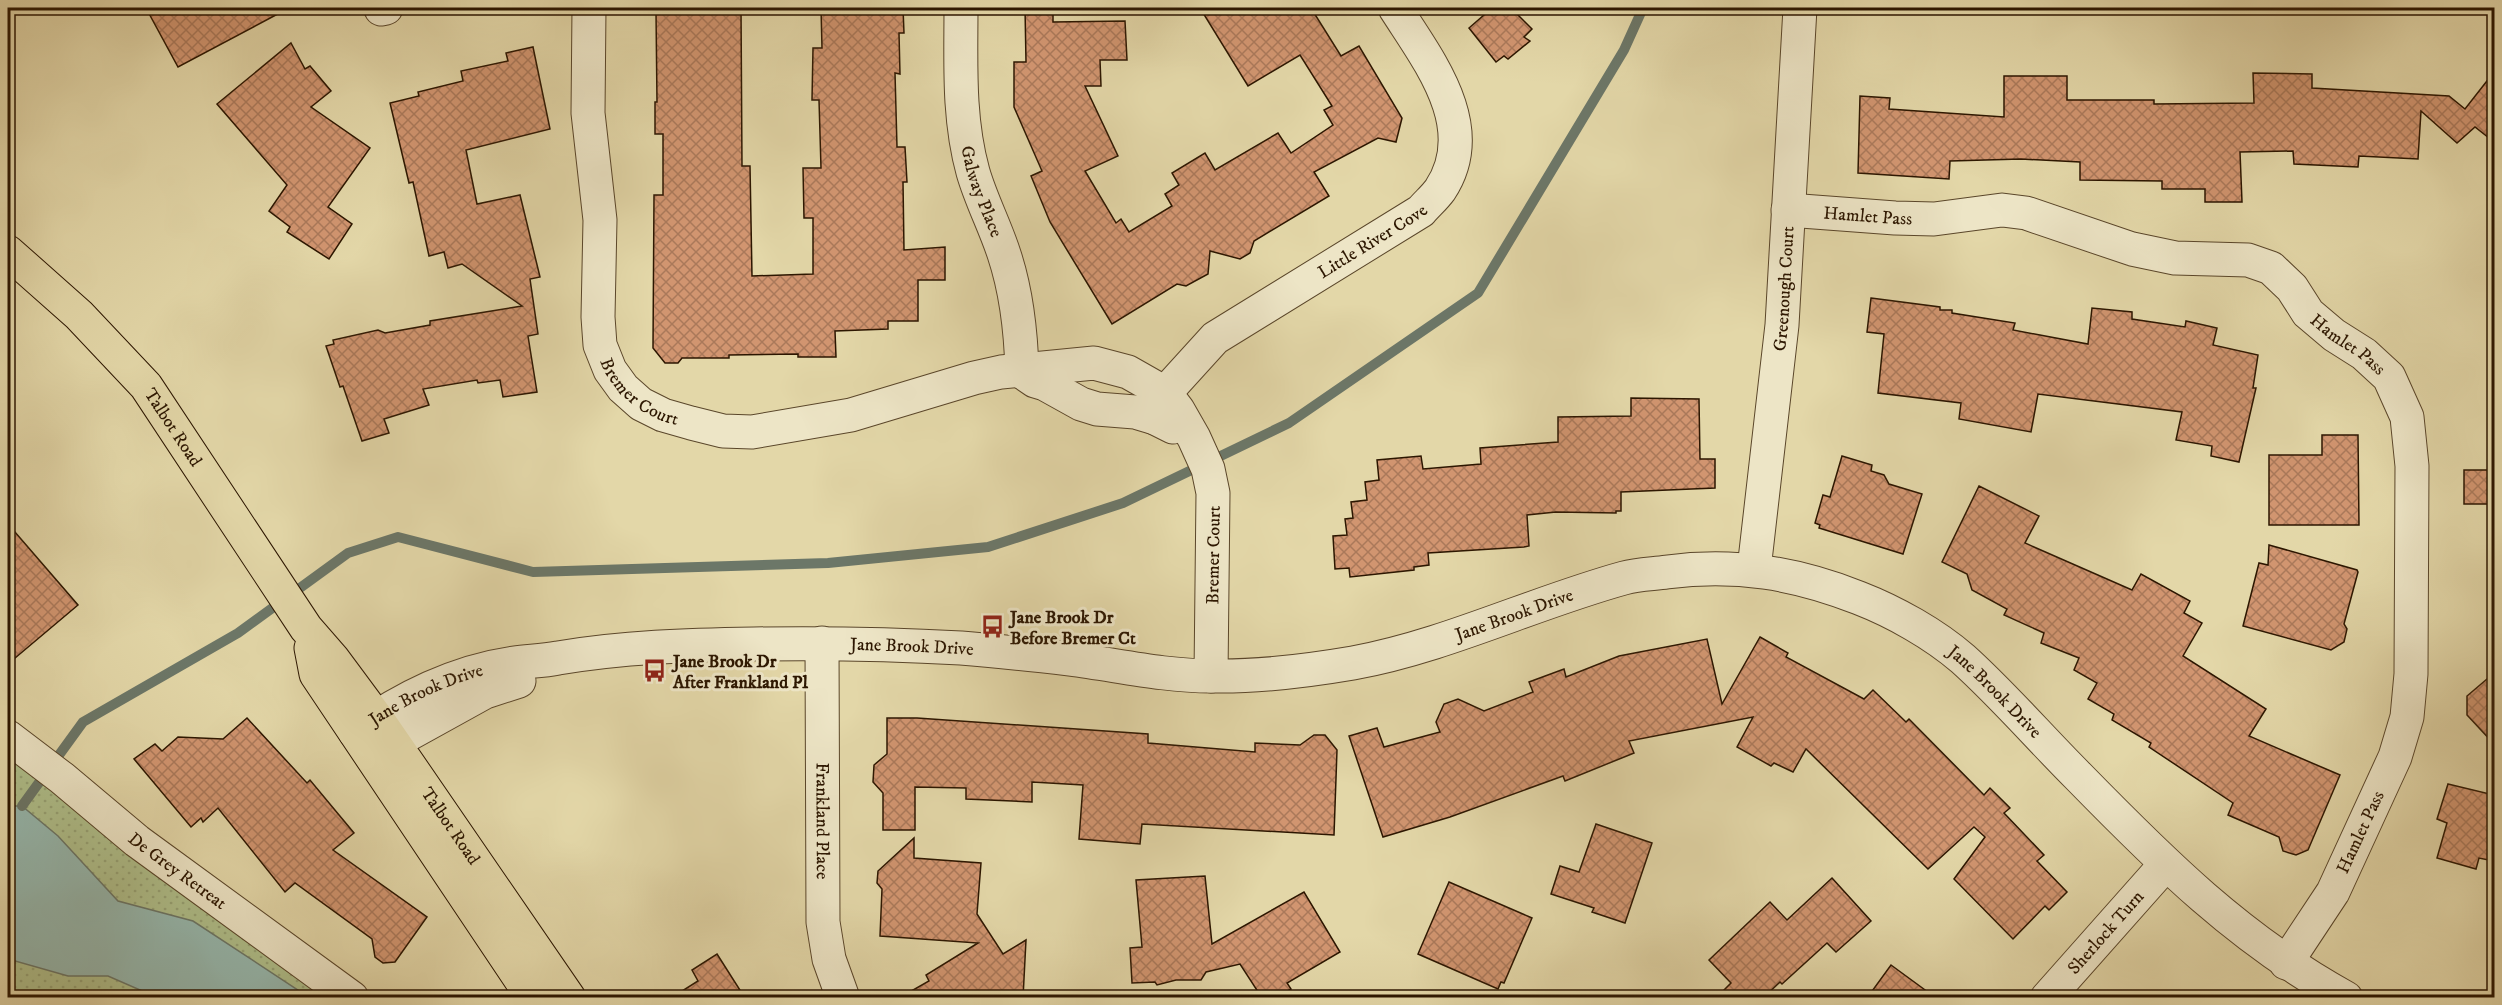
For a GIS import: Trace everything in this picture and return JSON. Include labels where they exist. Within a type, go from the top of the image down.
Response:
[{"type":"main road","name":"Talbot Road","points":[[8,252],[79,315],[146,386],[306,628],[316,674],[374,736],[537,990]]},
{"type":"street","name":"Bremer Court","points":[[589,8],[588,113],[600,220],[598,317],[600,345],[610,370],[623,388],[641,404],[663,415],[723,431],[752,432],[851,415],[1001,372],[1022,372],[1094,363],[1128,372],[1194,438],[1208,469],[1214,493],[1211,676]]},
{"type":"street","name":"Galway Place","points":[[961,8],[961,102],[965,140],[973,174],[1004,254],[1013,288],[1021,327],[1022,372]]},
{"type":"street","name":"Little River Cove","points":[[1160,406],[1215,338],[1421,211],[1440,190],[1451,167],[1456,148],[1455,123],[1436,73],[1395,8]]},
{"type":"street","name":"Greenough Court","points":[[1754,569],[1777,381],[1800,8]]},
{"type":"street","name":"Hamlet Pass","points":[[1788,210],[1934,219],[2002,210],[2026,213],[2143,251],[2175,258],[2248,261],[2271,268],[2292,288],[2308,314],[2334,335],[2364,354],[2389,377],[2407,417],[2412,466],[2411,674],[2407,717],[2395,757],[2333,892],[2286,963]]},
{"type":"street","name":"Bremer Court","points":[[1022,372],[1081,404],[1097,409],[1135,412],[1160,406]]},
{"type":"street","name":"Jane Brook Drive","points":[[374,736],[523,679],[536,662],[598,652],[667,645],[822,643],[961,648],[1070,659],[1140,670],[1211,676],[1291,672],[1357,662],[1419,647],[1628,577],[1692,569],[1754,569],[1817,583],[1865,600],[1915,627],[1960,657],[2165,865],[2224,917],[2286,963],[2346,998]]},
{"type":"street","name":"Frankland Place","points":[[822,643],[823,922],[829,959],[843,998]]},
{"type":"street","name":"De Grey Retreat","points":[[19,745],[145,847],[352,998]]},
{"type":"street","name":"Sherlock Turn","points":[[2047,998],[2165,865]]},
{"type":"green space","points":[[8,739],[352,997],[8,997]]},
{"type":"water","points":[[8,806],[22,806],[58,836],[118,901],[193,921],[298,990],[297,997],[156,997],[108,976],[68,976],[8,959]]},
{"type":"building","points":[[146,8],[289,8],[178,67]]},
{"type":"building","points":[[661,8],[741,8],[742,166],[750,166],[752,276],[813,274],[813,218],[804,218],[803,168],[821,168],[819,100],[812,100],[813,48],[822,48],[821,8],[903,8],[904,33],[899,33],[900,74],[895,73],[897,147],[905,147],[907,182],[903,182],[904,250],[945,247],[945,280],[918,280],[918,321],[888,321],[888,329],[835,331],[836,357],[798,357],[798,354],[729,355],[729,358],[682,358],[678,363],[665,363],[653,348],[654,195],[663,195],[663,134],[655,134],[656,12],[661,12]]},
{"type":"building","points":[[1025,8],[1053,8],[1053,22],[1125,21],[1127,60],[1100,60],[1101,86],[1085,86],[1118,156],[1085,171],[1116,223],[1121,219],[1129,232],[1172,206],[1165,194],[1179,185],[1172,173],[1205,153],[1215,170],[1278,133],[1291,153],[1333,125],[1324,110],[1332,106],[1300,55],[1248,86],[1200,8],[1311,8],[1341,56],[1359,46],[1402,118],[1396,142],[1378,138],[1314,172],[1329,196],[1254,241],[1250,253],[1240,259],[1210,251],[1208,274],[1186,286],[1177,284],[1112,324],[1050,222],[1031,176],[1042,171],[1014,107],[1014,62],[1026,62]]},
{"type":"building","points":[[1492,8],[1511,8],[1532,29],[1524,37],[1530,41],[1508,59],[1504,56],[1496,62],[1469,28]]},
{"type":"building","points":[[291,43],[305,69],[310,66],[331,91],[311,107],[370,148],[328,207],[352,224],[329,259],[287,232],[290,227],[269,211],[287,185],[217,104]]},
{"type":"building","points":[[533,47],[550,129],[466,150],[477,204],[520,195],[540,277],[530,279],[538,334],[528,336],[537,392],[503,397],[500,380],[478,383],[477,380],[423,389],[429,405],[384,419],[389,433],[362,441],[326,346],[334,344],[333,340],[378,330],[385,333],[430,325],[430,321],[522,306],[462,264],[448,268],[444,252],[429,256],[413,182],[409,183],[390,103],[419,96],[418,92],[463,81],[461,71],[508,61],[506,53]]},
{"type":"building","points":[[2494,72],[2494,142],[2475,127],[2457,143],[2421,111],[2418,159],[2359,156],[2358,167],[2294,164],[2293,151],[2240,152],[2242,202],[2205,202],[2205,189],[2162,189],[2162,181],[2080,180],[2080,162],[2021,159],[1950,161],[1949,179],[1858,173],[1860,96],[1890,98],[1889,109],[2004,117],[2004,76],[2067,76],[2067,100],[2154,100],[2154,104],[2254,103],[2253,73],[2312,74],[2312,88],[2449,96],[2465,109]]},
{"type":"building","points":[[1871,298],[1940,307],[1940,310],[1952,310],[1952,313],[2015,323],[2013,330],[2088,344],[2092,308],[2132,312],[2132,319],[2185,327],[2186,321],[2217,328],[2213,345],[2258,355],[2253,388],[2256,388],[2239,462],[2211,456],[2212,446],[2176,440],[2182,412],[2038,394],[2031,432],[1959,419],[1961,403],[1878,393],[1884,334],[1867,332]]},
{"type":"building","points":[[1631,398],[1699,399],[1700,459],[1715,459],[1715,488],[1621,492],[1621,511],[1616,511],[1616,513],[1556,512],[1527,515],[1529,546],[1428,553],[1429,565],[1414,567],[1414,570],[1350,577],[1349,568],[1335,569],[1333,536],[1347,535],[1345,519],[1353,518],[1351,502],[1367,500],[1365,482],[1379,480],[1377,460],[1421,456],[1423,469],[1481,464],[1480,448],[1558,442],[1558,417],[1631,416]]},
{"type":"building","points":[[2322,435],[2358,435],[2359,525],[2269,525],[2269,455],[2322,455]]},
{"type":"building","points":[[1842,456],[1872,465],[1871,471],[1884,475],[1889,484],[1922,494],[1903,554],[1819,528],[1820,525],[1815,523],[1823,495],[1830,497]]},
{"type":"building","points":[[2464,470],[2494,470],[2494,504],[2464,504]]},
{"type":"building","points":[[1979,486],[2039,516],[2025,543],[2132,590],[2141,574],[2190,601],[2184,613],[2202,623],[2183,656],[2266,709],[2249,736],[2340,775],[2308,850],[2296,855],[2283,851],[2279,837],[2228,815],[2233,803],[2149,747],[2151,743],[2112,720],[2114,714],[2088,699],[2097,683],[2074,670],[2079,658],[2041,643],[2044,633],[2004,615],[2007,609],[1972,590],[1967,574],[1942,562]]},
{"type":"building","points":[[8,524],[78,605],[8,664]]},
{"type":"building","points":[[2269,545],[2357,570],[2344,624],[2347,629],[2344,642],[2331,650],[2243,626],[2259,563],[2268,565]]},
{"type":"building","points":[[1760,637],[1788,653],[1786,657],[1864,699],[1873,690],[1906,722],[1909,719],[1984,795],[1990,788],[2010,808],[2004,813],[2044,855],[2037,861],[2067,892],[2049,910],[2045,906],[2013,939],[1954,879],[1985,837],[1974,827],[1928,869],[1806,749],[1793,772],[1774,763],[1771,766],[1737,747],[1753,717],[1629,741],[1634,753],[1565,781],[1563,776],[1450,817],[1383,837],[1349,736],[1377,728],[1384,747],[1440,732],[1436,722],[1444,704],[1458,699],[1484,711],[1533,692],[1529,682],[1564,669],[1566,677],[1619,656],[1707,639],[1722,704]]},
{"type":"building","points":[[2494,673],[2494,744],[2467,715],[2467,696]]},
{"type":"building","points":[[247,718],[307,783],[310,780],[354,833],[333,850],[427,917],[395,962],[383,963],[375,957],[372,939],[295,883],[285,892],[218,808],[203,822],[201,818],[191,827],[134,759],[155,744],[162,751],[178,737],[223,739]]},
{"type":"building","points":[[887,718],[917,718],[1148,734],[1148,743],[1255,752],[1255,743],[1300,745],[1314,735],[1325,735],[1337,750],[1334,835],[1142,824],[1140,844],[1079,839],[1083,785],[1032,782],[1032,802],[966,799],[966,788],[915,787],[915,830],[883,830],[883,793],[873,782],[874,765],[887,754]]},
{"type":"building","points":[[2448,784],[2494,795],[2494,861],[2479,858],[2476,869],[2437,858],[2447,823],[2437,819]]},
{"type":"building","points":[[1596,824],[1652,843],[1625,923],[1592,912],[1594,908],[1551,894],[1560,866],[1579,872]]},
{"type":"building","points":[[914,838],[914,858],[981,863],[977,914],[1003,954],[1026,940],[1023,998],[899,998],[929,981],[926,975],[978,943],[880,936],[882,889],[877,883],[878,871]]},
{"type":"building","points":[[1205,876],[1212,944],[1304,892],[1340,952],[1287,983],[1291,989],[1277,998],[1262,998],[1240,964],[1206,972],[1201,980],[1176,980],[1157,985],[1155,982],[1132,983],[1130,948],[1142,947],[1136,880]]},
{"type":"building","points":[[1832,878],[1871,921],[1836,952],[1827,943],[1763,998],[1716,998],[1731,983],[1709,960],[1770,902],[1787,920]]},
{"type":"building","points":[[1449,882],[1532,918],[1504,983],[1501,982],[1498,989],[1418,954]]},
{"type":"building","points":[[717,954],[745,998],[671,998],[698,981],[692,970]]},
{"type":"building","points":[[1891,965],[1936,998],[1867,998]]},
{"type":"waterway","points":[[22,806],[83,722],[238,633],[348,553],[398,537],[533,572],[828,563],[988,547],[1123,503],[1289,423],[1478,293],[1624,50],[1643,8]]},
{"type":"place","name":"Jane Brook Dr Before Bremer Ct","points":[[992,627]]},
{"type":"place","name":"Jane Brook Dr After Frankland Pl","points":[[655,671]]}]
